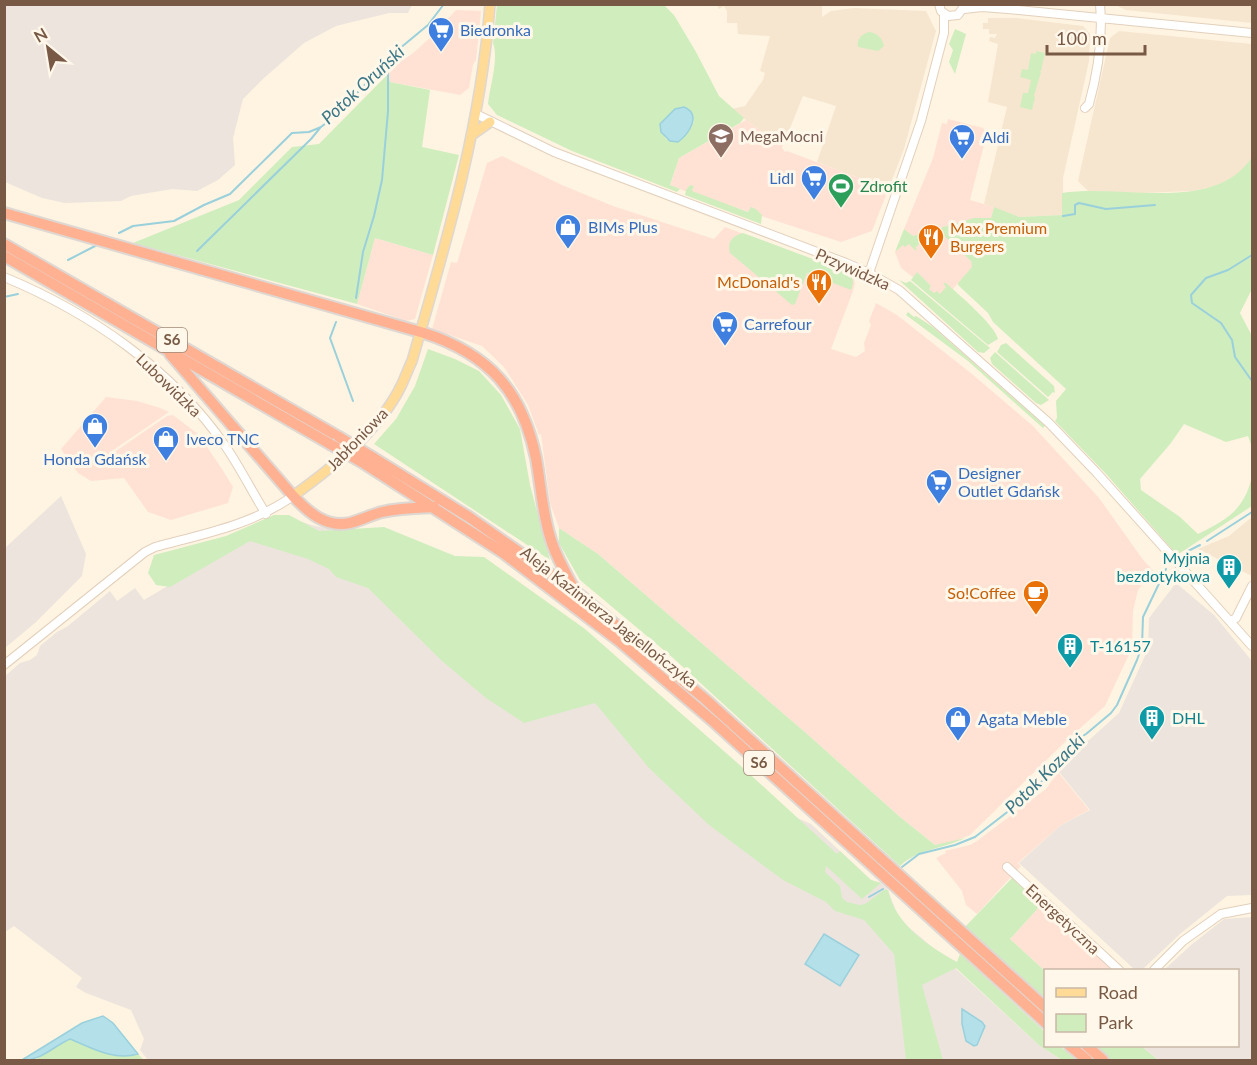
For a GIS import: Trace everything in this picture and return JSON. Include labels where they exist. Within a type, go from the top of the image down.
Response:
[{"type":"highway","points":[[4,213],[420,332],[460,346],[482,362],[518,403],[530,434],[550,538],[576,592]]},
{"type":"highway","name":"Aleja Kazimierza Jagiellończyka","points":[[4,244],[368,460],[469,517],[576,592],[705,699],[1044,1006]]},
{"type":"highway","name":"Aleja Kazimierza Jagiellończyka","points":[[4,256],[165,350],[335,440]]},
{"type":"highway","points":[[165,350],[293,496],[306,510],[318,518],[329,523],[341,524],[396,509],[434,507]]},
{"type":"highway","name":"Aleja Kazimierza Jagiellończyka","points":[[368,460],[530,572],[599,624],[671,684],[1044,1021]]},
{"type":"highway","points":[[1071,1047],[1087,1060]]},
{"type":"highway","points":[[1087,1047],[1103,1060]]},
{"type":"main road","name":"Jabłoniowa","points":[[293,496],[319,477],[362,437],[390,405],[405,378],[454,212],[473,134],[490,4]]},
{"type":"main road","points":[[473,134],[490,122]]},
{"type":"street","points":[[1085,108],[1092,94],[1099,58],[1100,4]]},
{"type":"street","points":[[869,273],[911,152],[944,33],[954,17],[962,12],[964,7],[980,6],[1252,33]]},
{"type":"street","points":[[938,8],[954,17]]},
{"type":"street","points":[[938,8],[944,33]]},
{"type":"street","name":"Przywidzka","points":[[477,114],[554,152],[869,273],[899,290],[1049,423],[1252,646]]},
{"type":"street","name":"Lubowidzka","points":[[4,277],[82,317],[133,350],[161,373],[200,415],[226,448],[266,514]]},
{"type":"street","name":"Jabłoniowa","points":[[4,665],[145,552],[155,547],[241,524],[266,514],[293,496]]},
{"type":"street","points":[[1231,621],[1236,618],[1252,586]]},
{"type":"street","name":"Energetyczna","points":[[1007,867],[1118,969]]},
{"type":"street","points":[[1155,969],[1184,941],[1221,914],[1252,909]]},
{"type":"shaded area","points":[[4,5],[412,5],[408,13],[389,13],[336,26],[304,43],[264,78],[243,99],[233,138],[235,165],[218,180],[197,191],[172,189],[131,196],[121,201],[65,203],[42,198],[5,182]]},
{"type":"shaded area","points":[[717,5],[815,5],[822,6],[822,17],[831,11],[854,8],[926,11],[936,31],[904,149],[890,185],[870,182],[817,162],[836,106],[803,96],[784,143],[769,137],[731,109],[745,106],[763,80],[765,73],[760,71],[770,36],[738,34],[737,23],[727,23],[727,11],[724,6],[719,9]]},
{"type":"shaded area","points":[[1115,5],[1252,5],[1252,23],[1126,10]]},
{"type":"shaded area","points":[[456,10],[481,11],[476,60],[469,88],[460,95],[390,82],[388,74],[398,63],[431,37]]},
{"type":"shaded area","points":[[988,18],[1016,18],[1083,26],[1090,34],[1089,61],[1063,178],[1063,215],[1019,217],[984,204],[1007,107],[988,102],[998,44],[989,41],[990,37],[995,38],[997,34],[989,34],[989,29],[983,29],[983,23],[988,23]]},
{"type":"shaded area","points":[[1119,31],[1252,44],[1252,157],[1244,170],[1218,186],[1192,191],[1142,193],[1088,191],[1078,181],[1110,38]]},
{"type":"shaded area","points":[[948,119],[983,128],[987,133],[970,200],[994,207],[991,218],[974,218],[977,262],[943,300],[901,268],[895,252],[912,236],[904,229],[933,158],[942,123],[947,124]]},
{"type":"shaded area","points":[[746,120],[769,137],[783,142],[782,148],[785,152],[870,182],[890,185],[872,231],[841,242],[670,186],[679,158]]},
{"type":"shaded area","points":[[502,156],[613,206],[714,239],[725,227],[853,277],[855,283],[853,291],[831,349],[856,357],[865,351],[864,343],[871,325],[869,321],[876,303],[897,315],[1033,426],[1099,498],[1144,561],[1153,570],[1138,590],[1133,611],[1132,648],[1105,706],[970,835],[935,845],[598,554],[559,528],[550,503],[541,434],[539,435],[528,405],[504,367],[482,346],[432,329],[451,262],[457,263],[487,163]]},
{"type":"shaded area","points":[[375,238],[433,255],[415,319],[406,321],[357,304]]},
{"type":"shaded area","name":"Iveco TNC","points":[[106,397],[137,401],[169,412],[109,453],[110,455],[167,416],[173,415],[199,435],[222,469],[233,487],[228,503],[171,520],[148,512],[124,478],[91,481],[78,473],[61,449]]},
{"type":"shaded area","points":[[61,496],[86,554],[82,576],[36,622],[5,648],[5,548]]},
{"type":"shaded area","points":[[282,515],[311,525],[397,544],[795,817],[811,824],[871,880],[881,883],[888,890],[899,919],[938,952],[957,962],[956,969],[1040,1046],[1062,1060],[148,1060],[140,1050],[144,1039],[131,1010],[76,987],[82,978],[14,926],[5,932],[5,676],[20,663],[37,655],[40,646],[110,591],[117,601],[135,588],[144,600],[245,540]]},
{"type":"shaded area","points":[[1252,517],[1252,576],[1198,549],[1229,536]]},
{"type":"shaded area","points":[[1176,583],[1214,615],[1252,661],[1252,895],[1227,896],[1180,934],[1143,969],[1134,969],[1019,863],[1061,825],[1090,810],[1059,772],[1068,759],[1119,713],[1148,649],[1149,618]]},
{"type":"shaded area","points":[[1058,772],[1089,810],[1061,825],[1018,863],[1021,866],[977,914],[966,905],[962,891],[936,858],[946,853],[945,851],[977,841],[1046,789]]},
{"type":"shaded area","points":[[1041,905],[1112,969],[1044,970],[1010,939]]},
{"type":"shaded area","points":[[1252,917],[1252,1060],[1158,1060],[1142,1047],[1239,1047],[1239,969],[1165,969],[1224,919]]},
{"type":"green space","points":[[497,5],[664,5],[674,15],[719,96],[744,118],[740,123],[679,158],[670,185],[680,189],[677,192],[572,151],[497,115],[488,104],[495,64],[493,43]],"holes":[[[694,121],[682,139],[675,142],[666,139],[660,129]]]},
{"type":"green space","points":[[955,29],[966,34],[955,74],[949,62],[953,50],[949,44]]},
{"type":"green space","points":[[869,32],[879,36],[882,41],[884,46],[878,51],[858,47],[860,37]]},
{"type":"green space","points":[[1036,51],[1045,53],[1041,71],[1039,71],[1041,72],[1032,110],[1020,107],[1023,93],[1028,93],[1031,80],[1020,77],[1022,69],[1028,70],[1031,53],[1036,54]]},
{"type":"green space","points":[[388,74],[390,82],[430,90],[422,147],[459,155],[433,255],[375,238],[357,304],[133,243],[239,200],[292,147],[319,144]]},
{"type":"green space","points":[[1252,157],[1252,289],[1240,313],[1252,336],[1252,448],[1248,436],[1226,442],[1184,424],[1140,479],[1141,490],[1180,517],[1198,534],[1218,524],[1233,512],[1245,497],[1252,476],[1252,506],[1177,555],[1107,475],[1055,421],[1057,418],[1056,401],[1066,389],[993,322],[988,313],[958,285],[972,267],[971,261],[943,235],[935,232],[930,240],[924,239],[915,248],[916,251],[909,244],[905,247],[903,245],[895,252],[904,229],[913,236],[974,218],[991,218],[994,207],[1019,217],[1062,215],[1062,193],[1191,191],[1215,186],[1235,175]]},
{"type":"green space","points":[[690,185],[694,186],[692,191],[748,212],[751,207],[756,209],[762,215],[761,224],[685,195]]},
{"type":"green space","points":[[743,233],[845,271],[852,279],[851,290],[807,273],[795,304],[792,305],[730,253],[731,240]]},
{"type":"green space","points":[[917,272],[931,286],[929,289],[934,293],[937,291],[940,294],[946,287],[943,283],[946,283],[983,318],[998,339],[988,345],[911,280]]},
{"type":"green space","points":[[899,280],[906,283],[910,281],[990,348],[984,353],[978,352]]},
{"type":"green space","points":[[908,312],[933,327],[1045,426],[1043,428],[968,361],[906,315]]},
{"type":"green space","points":[[1006,343],[1054,386],[1055,393],[1053,392],[1048,397],[997,352],[1001,345]]},
{"type":"green space","points":[[428,349],[479,371],[501,395],[520,429],[530,485],[550,560],[374,444],[396,419],[415,386]]},
{"type":"green space","points":[[995,352],[1049,400],[1041,405],[1036,403],[992,364],[990,358]]},
{"type":"green space","points":[[274,515],[289,515],[319,531],[384,527],[455,556],[484,557],[585,629],[837,854],[840,851],[871,880],[881,883],[862,899],[826,866],[825,872],[840,886],[842,898],[847,902],[860,905],[865,904],[884,890],[888,890],[898,913],[914,933],[957,962],[960,954],[1044,1031],[1044,1047],[1061,1047],[1076,1060],[1062,1060],[1040,1046],[956,968],[922,985],[943,1060],[906,1060],[894,954],[864,920],[835,911],[826,902],[783,880],[709,825],[649,768],[595,703],[524,723],[486,698],[442,661],[368,588],[336,577],[329,569],[308,559],[250,541],[170,587],[156,585],[148,573],[154,555],[226,536]]},
{"type":"green space","points":[[559,528],[598,554],[935,845],[965,838],[923,852],[900,866],[672,657],[580,580],[559,543]]},
{"type":"green space","points":[[1012,878],[1041,905],[1010,939],[1044,970],[1044,1001],[964,928]]},
{"type":"green space","points":[[70,1039],[111,1055],[138,1054],[144,1060],[35,1060],[54,1046]]},
{"type":"green space","points":[[1095,1047],[1142,1047],[1158,1060],[1110,1060]]},
{"type":"water","points":[[684,107],[692,114],[692,124],[678,142],[670,141],[661,132],[660,124],[675,109]]},
{"type":"water","points":[[824,934],[859,955],[840,986],[805,964]]},
{"type":"water","points":[[962,1009],[985,1026],[977,1045],[974,1046],[966,1041],[962,1024]]},
{"type":"water","points":[[103,1016],[113,1023],[138,1054],[111,1055],[70,1039],[41,1056],[22,1060],[82,1023]]},
{"type":"waterway","name":"Potok Oruński","points":[[119,233],[133,226],[174,221],[230,194],[292,133],[309,132],[321,127],[331,119],[339,107],[349,102],[393,54],[428,25],[444,4]]},
{"type":"waterway","points":[[356,298],[363,252],[382,180],[388,111],[388,62]]},
{"type":"waterway","points":[[197,251],[320,128]]},
{"type":"waterway","points":[[1063,216],[1075,214],[1075,205],[1079,203],[1106,209],[1155,205]]},
{"type":"waterway","name":"Potok Oruński","points":[[68,260],[97,245]]},
{"type":"waterway","name":"Potok Kozacki","points":[[1252,255],[1228,270],[1206,278],[1191,295],[1192,303],[1221,323],[1232,340],[1235,357],[1252,381]]},
{"type":"waterway","name":"Potok Oruński","points":[[4,297],[18,294]]},
{"type":"waterway","points":[[336,322],[330,338],[353,401]]},
{"type":"waterway","name":"Potok Kozacki","points":[[1207,541],[1252,512]]},
{"type":"waterway","name":"Potok Kozacki","points":[[1186,552],[1200,545]]},
{"type":"waterway","name":"Potok Kozacki","points":[[902,867],[919,854],[955,845],[975,837],[1028,796],[1075,741],[1111,713],[1117,705],[1137,660],[1142,646],[1143,617],[1166,569]]},
{"type":"waterway","name":"Potok Kozacki","points":[[869,897],[883,889]]},
{"type":"place","name":"Biedronka","points":[[441,53]]},
{"type":"place","name":"MegaMocni","points":[[721,159]]},
{"type":"place","name":"Aldi","points":[[962,160]]},
{"type":"place","name":"Lidl","points":[[814,201]]},
{"type":"place","name":"Zdrofit","points":[[841,209]]},
{"type":"place","name":"BIMs Plus","points":[[568,250]]},
{"type":"place","name":"Max Premium Burgers","points":[[931,260]]},
{"type":"place","name":"McDonald's","points":[[819,305]]},
{"type":"place","name":"Carrefour","points":[[725,347]]},
{"type":"place","name":"Honda Gdańsk","points":[[95,449]]},
{"type":"place","name":"Iveco TNC","points":[[166,462]]},
{"type":"place","name":"Designer Outlet Gdańsk","points":[[939,505]]},
{"type":"place","name":"Myjnia bezdotykowa","points":[[1229,590]]},
{"type":"place","name":"So!Coffee","points":[[1036,616]]},
{"type":"place","name":"T-16157","points":[[1070,669]]},
{"type":"place","name":"DHL","points":[[1152,741]]},
{"type":"place","name":"Agata Meble","points":[[958,742]]}]
